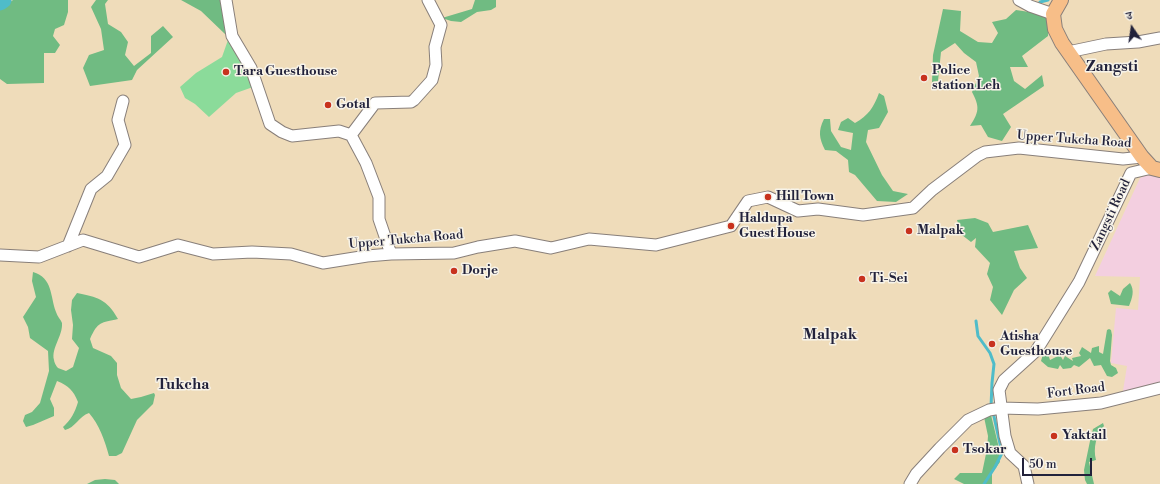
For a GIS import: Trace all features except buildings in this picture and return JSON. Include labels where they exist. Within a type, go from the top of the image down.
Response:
[{"type":"main road","points":[[1061,0],[1053,14],[1055,29],[1068,52],[1151,165]]},
{"type":"street","points":[[226,0],[232,36],[251,68],[270,124],[282,132],[292,136],[339,131],[350,135],[366,163],[379,197],[380,219],[391,254]]},
{"type":"street","points":[[350,135],[375,103],[411,102],[432,80],[436,65],[435,47],[441,24],[428,0]]},
{"type":"street","points":[[1019,0],[1030,6],[1053,14]]},
{"type":"street","points":[[1068,52],[1106,44],[1138,42],[1160,38]]},
{"type":"street","points":[[68,246],[91,189],[107,176],[125,145],[118,120],[122,101]]},
{"type":"street","name":"Upper Tukcha Road","points":[[0,255],[38,257],[83,240],[139,257],[178,245],[213,254],[252,252],[291,254],[323,263],[367,256],[454,252],[515,242],[550,248],[589,239],[656,245],[731,226],[748,201],[768,197],[798,211],[818,209],[863,215],[913,208],[932,190],[977,156],[986,152],[1019,148],[1123,159],[1151,165]]},
{"type":"street","name":"Zangsti Road","points":[[995,409],[999,390],[1004,380],[1036,351],[1079,282],[1131,173],[1151,165]]},
{"type":"street","name":"Fort Road","points":[[910,484],[921,469],[968,420],[995,409],[1038,409],[1101,404],[1160,388]]},
{"type":"street","points":[[995,409],[1010,453],[1024,466],[1028,484]]},
{"type":"shaded area","points":[[1147,175],[1160,177],[1160,387],[1122,397],[1127,366],[1111,363],[1116,308],[1138,310],[1140,277],[1095,276],[1140,178]]},
{"type":"green space","points":[[13,0],[68,0],[68,12],[64,25],[55,29],[53,36],[60,45],[55,53],[44,53],[44,83],[7,84],[0,79],[0,9]]},
{"type":"green space","points":[[96,0],[108,0],[105,4],[108,24],[121,32],[128,42],[125,55],[134,66],[151,53],[151,36],[163,26],[173,37],[137,70],[132,80],[90,86],[83,68],[89,55],[104,50],[101,29],[91,7]]},
{"type":"green space","points":[[181,0],[220,0],[224,8],[225,34],[201,11]]},
{"type":"green space","points":[[475,0],[496,0],[496,7],[491,10],[477,12],[461,22],[442,18],[472,9]]},
{"type":"green space","points":[[943,9],[961,11],[960,31],[978,42],[992,43],[998,33],[992,22],[1006,19],[1016,10],[1043,14],[1049,20],[1048,36],[1022,56],[1028,67],[1010,67],[1014,81],[1025,89],[1042,75],[1044,86],[1003,114],[1011,127],[1002,141],[988,137],[981,125],[970,126],[977,113],[977,106],[972,92],[979,76],[976,62],[964,53],[955,43],[941,52],[938,81],[932,82],[933,55]]},
{"type":"green space","points":[[228,40],[241,61],[253,87],[236,93],[209,117],[195,104],[185,98],[180,87],[196,73],[222,57]]},
{"type":"green space","points":[[879,93],[884,96],[888,112],[879,128],[868,130],[866,142],[882,175],[893,191],[908,194],[896,202],[877,201],[855,175],[849,172],[848,160],[836,151],[825,150],[820,138],[820,131],[824,119],[830,119],[831,131],[841,147],[851,150],[853,133],[838,130],[841,122],[848,118],[855,123],[864,117],[873,107]]},
{"type":"green space","points":[[975,218],[988,223],[993,232],[1028,225],[1038,248],[1014,251],[1020,268],[1027,278],[1014,290],[1002,315],[990,300],[993,287],[987,274],[990,263],[975,247],[976,238],[971,242],[962,235],[957,220]]},
{"type":"green space","points":[[33,272],[44,279],[50,288],[54,306],[62,323],[61,333],[54,351],[54,362],[58,368],[66,371],[73,367],[79,348],[72,339],[72,300],[77,293],[90,296],[101,300],[110,307],[118,319],[104,322],[95,329],[90,339],[93,348],[111,356],[117,363],[117,375],[121,388],[131,399],[154,393],[155,395],[153,404],[137,420],[122,453],[116,456],[109,456],[106,444],[96,422],[89,413],[82,417],[72,427],[65,430],[63,427],[72,416],[78,402],[70,389],[57,381],[50,399],[54,408],[54,416],[26,427],[23,421],[25,415],[32,412],[40,403],[49,371],[48,351],[30,338],[28,327],[23,317],[36,297],[32,281]]},
{"type":"green space","points":[[1130,283],[1133,292],[1129,306],[1111,304],[1108,293],[1111,290],[1120,296],[1123,289]]},
{"type":"green space","points":[[1107,330],[1111,330],[1112,335],[1110,361],[1111,365],[1116,368],[1118,373],[1112,377],[1107,376],[1101,365],[1094,366],[1090,358],[1079,367],[1074,365],[1071,368],[1063,369],[1060,365],[1058,369],[1048,367],[1041,361],[1043,354],[1048,354],[1050,360],[1060,355],[1063,360],[1065,356],[1073,361],[1072,358],[1081,356],[1079,353],[1082,347],[1091,353],[1092,348],[1099,346],[1099,352],[1103,354]]},
{"type":"green space","points":[[985,414],[991,415],[998,444],[1000,462],[992,473],[992,484],[964,484],[954,479],[960,473],[982,473],[988,436],[984,417]]},
{"type":"green space","points":[[1103,423],[1104,426],[1099,433],[1096,442],[1096,460],[1089,462],[1094,484],[1087,484],[1084,470],[1093,429]]},
{"type":"green space","points":[[95,480],[115,480],[119,484],[87,484]]},
{"type":"waterway","points":[[1040,2],[1048,0]]},
{"type":"waterway","points":[[976,321],[978,336],[990,353],[994,364],[991,407]]},
{"type":"waterway","points":[[984,484],[1002,453],[993,412]]},
{"type":"place","name":"Tara Guesthouse","points":[[226,72]]},
{"type":"place","name":"Police station Leh","points":[[924,78]]},
{"type":"place","name":"Gotal","points":[[328,105]]},
{"type":"place","name":"Hill Town","points":[[768,197]]},
{"type":"place","name":"Haldupa Guest House","points":[[731,226]]},
{"type":"place","name":"Malpak","points":[[909,231]]},
{"type":"place","name":"Dorje","points":[[454,271]]},
{"type":"place","name":"Ti-Sei","points":[[862,279]]},
{"type":"place","name":"Atisha Guesthouse","points":[[992,344]]},
{"type":"place","name":"Yaktail","points":[[1054,436]]},
{"type":"place","name":"Tsokar","points":[[955,450]]},
{"type":"district","name":"Zangsti","points":[[1112,67]]},
{"type":"district","name":"Malpak","points":[[830,335]]},
{"type":"district","name":"Tukcha","points":[[183,385]]}]
